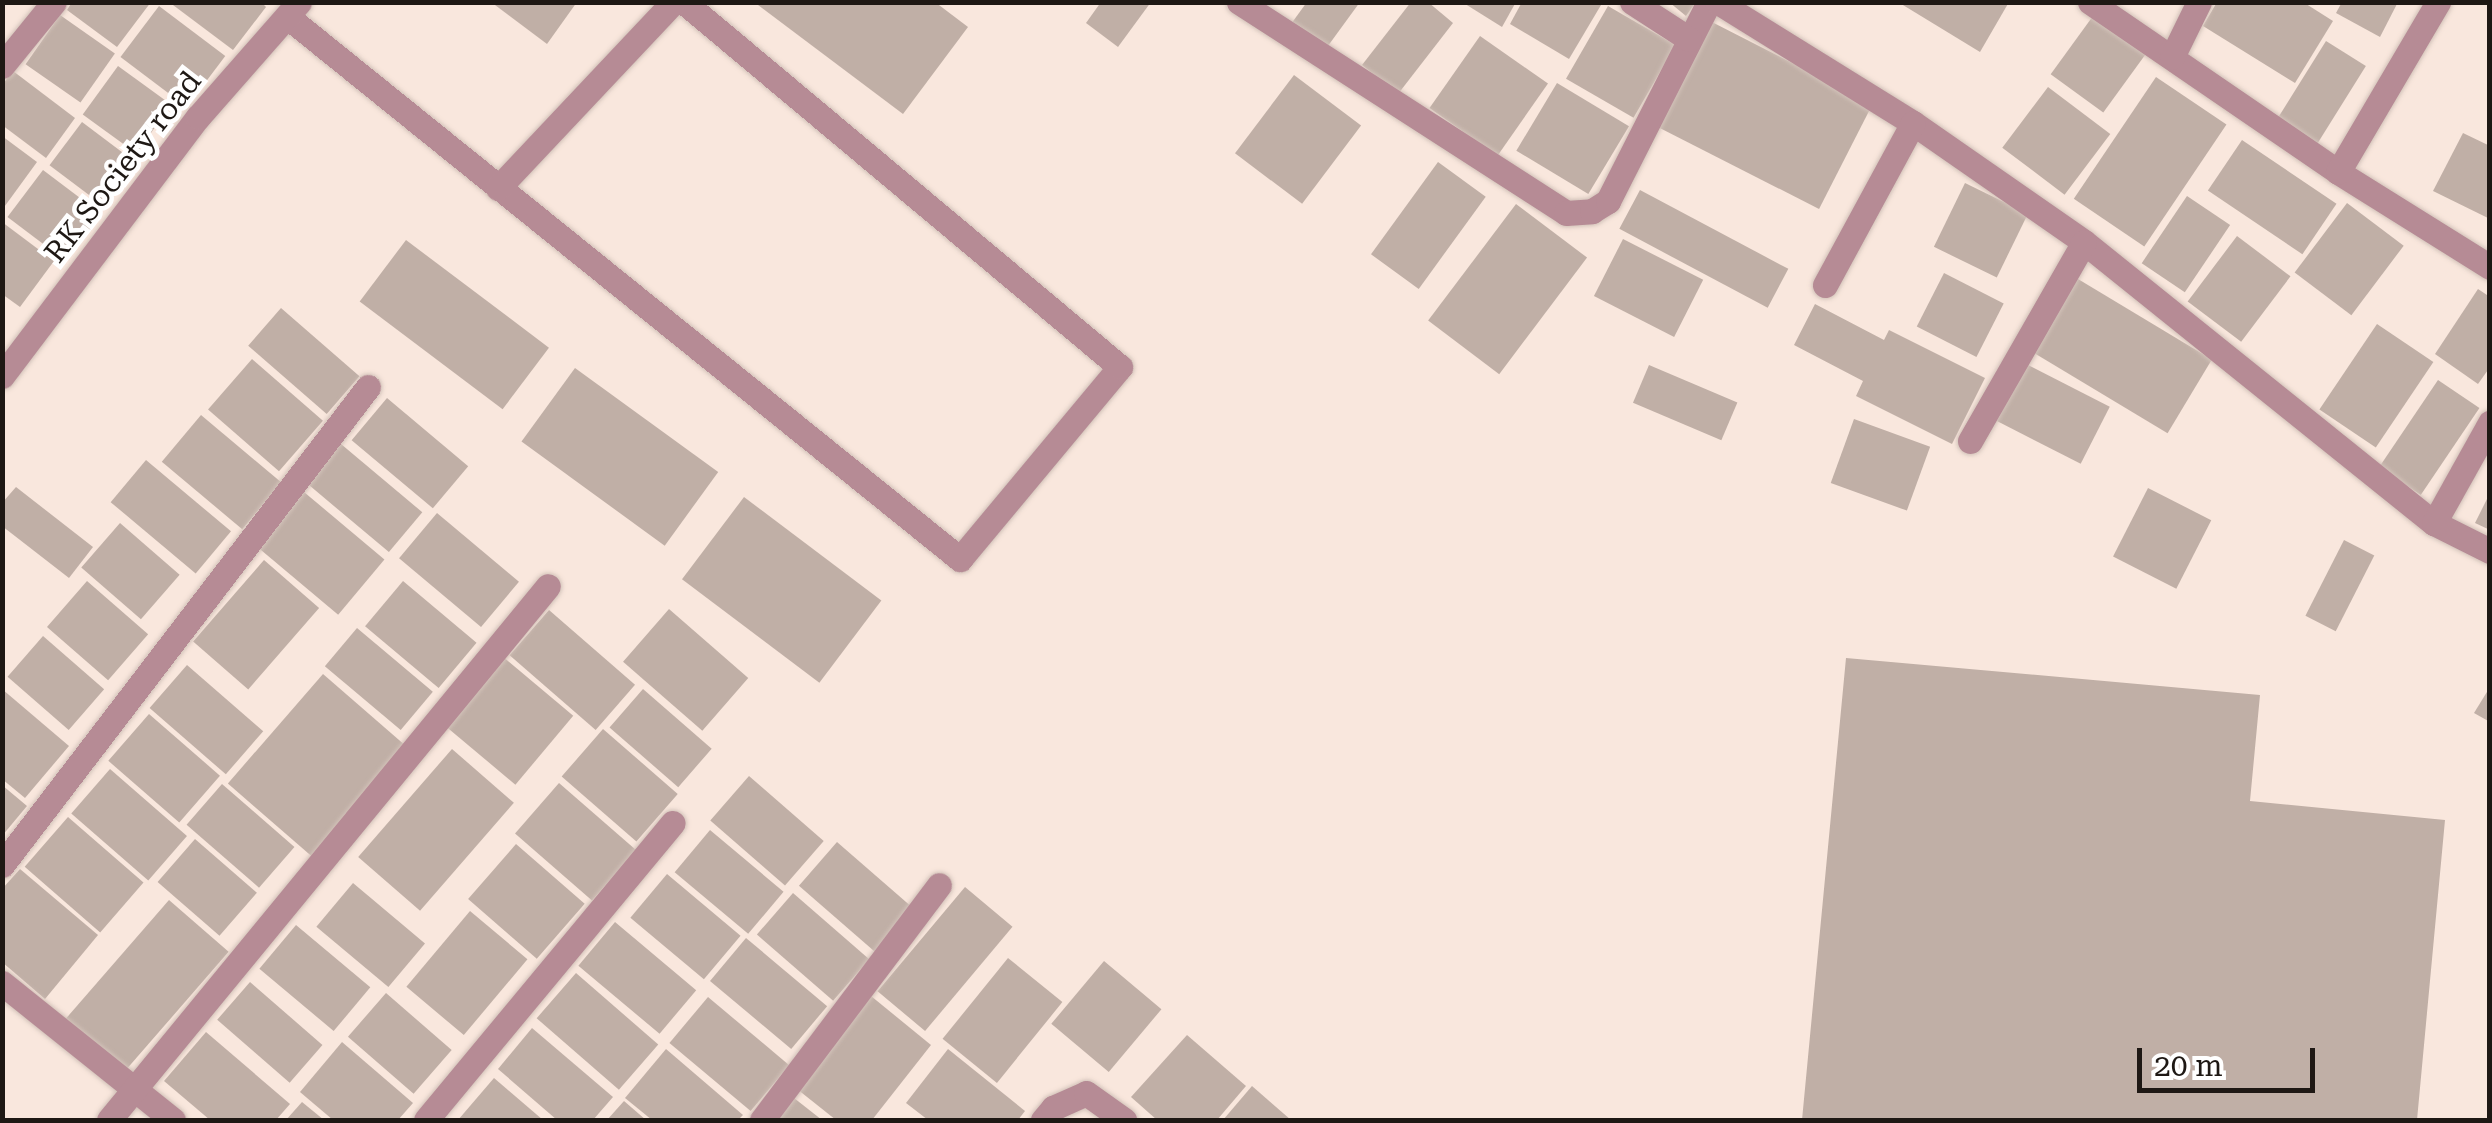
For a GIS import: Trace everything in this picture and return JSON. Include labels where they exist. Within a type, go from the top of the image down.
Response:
[{"type":"street","points":[[2,66],[54,2]]},
{"type":"street","points":[[498,188],[673,2]]},
{"type":"street","points":[[294,10],[498,188],[960,559],[1120,366],[684,2]]},
{"type":"street","points":[[1238,2],[1566,213],[1592,211],[1608,201],[1709,2]]},
{"type":"street","points":[[1632,2],[1689,39]]},
{"type":"street","points":[[1718,2],[1914,123],[2084,242],[2434,523],[2490,551]]},
{"type":"street","points":[[2090,2],[2338,172],[2490,267]]},
{"type":"street","points":[[2172,57],[2199,2]]},
{"type":"street","points":[[2338,172],[2438,2]]},
{"type":"street","name":"RK Society road","points":[[2,376],[198,118],[294,10]]},
{"type":"street","points":[[1826,286],[1914,123]]},
{"type":"street","points":[[1970,441],[2084,242]]},
{"type":"street","points":[[2,865],[368,386]]},
{"type":"street","points":[[2434,523],[2490,423]]},
{"type":"street","points":[[109,1120],[548,586]]},
{"type":"street","points":[[426,1120],[673,823]]},
{"type":"street","points":[[762,1120],[939,886]]},
{"type":"street","points":[[2,983],[173,1120]]},
{"type":"street","points":[[1043,1120],[1053,1108],[1086,1093],[1124,1120]]},
{"type":"building","points":[[72,2],[151,2],[117,47],[67,10]]},
{"type":"building","points":[[169,2],[261,2],[266,7],[233,50]]},
{"type":"building","points":[[491,2],[577,2],[547,44]]},
{"type":"building","points":[[754,2],[935,2],[968,27],[903,114]]},
{"type":"building","points":[[1101,2],[1151,2],[1118,47],[1086,23]]},
{"type":"building","points":[[1307,2],[1360,2],[1325,50],[1291,24]]},
{"type":"building","points":[[1411,2],[1428,2],[1453,23],[1398,94],[1362,65]]},
{"type":"building","points":[[1462,2],[1516,2],[1502,27]]},
{"type":"building","points":[[1522,2],[1601,5],[1569,59],[1510,24]]},
{"type":"building","points":[[1669,2],[1696,2],[1686,16]]},
{"type":"building","points":[[1898,2],[2009,2],[1980,52]]},
{"type":"building","points":[[2217,2],[2303,2],[2333,21],[2295,83],[2203,26]]},
{"type":"building","points":[[2342,2],[2398,2],[2380,37],[2336,13]]},
{"type":"building","points":[[159,6],[225,56],[187,107],[120,57]]},
{"type":"building","points":[[1608,6],[1676,45],[1634,118],[1566,79]]},
{"type":"building","points":[[60,15],[115,53],[80,103],[26,64]]},
{"type":"building","points":[[2093,16],[2146,54],[2103,112],[2051,74]]},
{"type":"building","points":[[1706,19],[1873,104],[1819,209],[1652,124]]},
{"type":"building","points":[[1480,36],[1548,84],[1498,156],[1430,108]]},
{"type":"building","points":[[2326,41],[2366,66],[2314,148],[2275,123]]},
{"type":"building","points":[[118,66],[171,105],[136,153],[83,115]]},
{"type":"building","points":[[13,71],[75,118],[46,158],[2,125],[2,85]]},
{"type":"building","points":[[1294,75],[1361,126],[1302,204],[1235,153]]},
{"type":"building","points":[[2156,77],[2226,125],[2144,246],[2074,199]]},
{"type":"building","points":[[1557,83],[1629,126],[1588,194],[1516,151]]},
{"type":"building","points":[[2048,87],[2110,134],[2065,195],[2002,148]]},
{"type":"building","points":[[82,122],[132,159],[99,202],[50,165]]},
{"type":"building","points":[[2463,133],[2490,146],[2490,219],[2433,191]]},
{"type":"building","points":[[2,136],[37,162],[2,210]]},
{"type":"building","points":[[2242,140],[2337,204],[2302,254],[2208,191]]},
{"type":"building","points":[[1438,162],[1486,197],[1419,289],[1371,254]]},
{"type":"building","points":[[43,170],[101,214],[66,261],[7,217]]},
{"type":"building","points":[[1965,183],[2028,214],[1997,278],[1934,247]]},
{"type":"building","points":[[1640,190],[1788,269],[1768,308],[1619,229]]},
{"type":"building","points":[[2187,196],[2230,225],[2185,292],[2142,263]]},
{"type":"building","points":[[2347,203],[2404,246],[2351,315],[2295,272]]},
{"type":"building","points":[[1516,204],[1587,258],[1499,374],[1428,321]]},
{"type":"building","points":[[2,222],[54,261],[20,307],[2,294]]},
{"type":"building","points":[[2237,236],[2291,276],[2241,342],[2188,301]]},
{"type":"building","points":[[1623,239],[1703,280],[1674,337],[1594,296]]},
{"type":"building","points":[[406,240],[549,348],[503,409],[360,301]]},
{"type":"building","points":[[1944,273],[2004,303],[1976,357],[1917,326]]},
{"type":"building","points":[[2073,276],[2212,359],[2168,433],[2029,350]]},
{"type":"building","points":[[2478,289],[2490,297],[2490,367],[2478,384],[2435,354]]},
{"type":"building","points":[[1815,304],[1884,340],[1889,330],[1985,378],[1952,444],[1856,396],[1863,381],[1794,345]]},
{"type":"building","points":[[281,308],[359,376],[327,414],[248,346]]},
{"type":"building","points":[[2377,324],[2433,362],[2376,447],[2319,409]]},
{"type":"building","points":[[252,359],[323,421],[279,471],[208,410]]},
{"type":"building","points":[[2026,364],[2110,407],[2081,464],[1997,421]]},
{"type":"building","points":[[1649,365],[1737,403],[1721,440],[1633,403]]},
{"type":"building","points":[[575,368],[718,472],[665,546],[522,442]]},
{"type":"building","points":[[2438,380],[2479,408],[2421,495],[2379,467]]},
{"type":"building","points":[[387,398],[468,466],[433,508],[352,440]]},
{"type":"building","points":[[201,415],[281,482],[242,529],[162,462]]},
{"type":"building","points":[[1854,419],[1930,447],[1907,511],[1831,483]]},
{"type":"building","points":[[335,439],[422,512],[389,552],[302,479]]},
{"type":"building","points":[[146,460],[231,531],[196,573],[111,502]]},
{"type":"building","points":[[16,487],[93,547],[69,578],[2,526],[2,503]]},
{"type":"building","points":[[2148,488],[2211,520],[2176,589],[2113,557]]},
{"type":"building","points":[[304,492],[384,559],[338,615],[258,547]]},
{"type":"building","points":[[2490,493],[2490,530],[2475,523]]},
{"type":"building","points":[[744,497],[881,601],[819,683],[682,579]]},
{"type":"building","points":[[437,513],[519,582],[481,627],[399,558]]},
{"type":"building","points":[[120,523],[180,575],[141,619],[81,568]]},
{"type":"building","points":[[2344,540],[2374,555],[2336,631],[2305,616]]},
{"type":"building","points":[[264,560],[319,608],[248,689],[193,642]]},
{"type":"building","points":[[87,581],[148,634],[108,680],[47,627]]},
{"type":"building","points":[[403,581],[477,643],[439,688],[365,626]]},
{"type":"building","points":[[669,609],[748,678],[702,731],[623,662]]},
{"type":"building","points":[[549,610],[635,685],[596,730],[510,655]]},
{"type":"building","points":[[357,628],[433,692],[401,730],[325,666]]},
{"type":"building","points":[[43,636],[104,689],[69,730],[8,677]]},
{"type":"building","points":[[502,656],[573,716],[515,785],[444,725]]},
{"type":"building","points":[[1846,658],[2260,695],[2250,801],[2445,820],[2417,1120],[1802,1120]]},
{"type":"building","points":[[187,665],[263,731],[226,774],[150,708]]},
{"type":"building","points":[[323,674],[407,747],[312,856],[228,783]]},
{"type":"building","points":[[2490,687],[2490,722],[2474,713]]},
{"type":"building","points":[[2,689],[69,746],[25,798],[2,779]]},
{"type":"building","points":[[643,689],[712,749],[678,787],[610,727]]},
{"type":"building","points":[[149,714],[220,776],[179,822],[108,761]]},
{"type":"building","points":[[603,729],[678,794],[636,841],[562,777]]},
{"type":"building","points":[[452,749],[514,803],[420,911],[358,857]]},
{"type":"building","points":[[110,769],[187,836],[148,880],[71,814]]},
{"type":"building","points":[[749,776],[824,841],[785,885],[710,821]]},
{"type":"building","points":[[559,783],[636,850],[592,900],[515,834]]},
{"type":"building","points":[[222,784],[294,847],[259,888],[187,825]]},
{"type":"building","points":[[2,785],[27,806],[2,836]]},
{"type":"building","points":[[68,817],[143,883],[100,932],[25,867]]},
{"type":"building","points":[[710,830],[784,892],[748,934],[675,872]]},
{"type":"building","points":[[195,839],[257,893],[219,936],[158,882]]},
{"type":"building","points":[[837,842],[913,908],[875,952],[799,886]]},
{"type":"building","points":[[516,844],[585,904],[537,959],[468,899]]},
{"type":"building","points":[[20,869],[98,935],[45,999],[2,962],[2,889]]},
{"type":"building","points":[[667,874],[741,936],[704,979],[630,918]]},
{"type":"building","points":[[353,883],[425,943],[388,987],[316,927]]},
{"type":"building","points":[[965,887],[1012,927],[925,1031],[878,991]]},
{"type":"building","points":[[793,893],[869,959],[833,1001],[757,935]]},
{"type":"building","points":[[169,900],[229,952],[126,1070],[66,1018]]},
{"type":"building","points":[[470,911],[527,959],[464,1035],[406,987]]},
{"type":"building","points":[[615,922],[696,990],[660,1034],[578,966]]},
{"type":"building","points":[[296,925],[370,987],[334,1031],[259,969]]},
{"type":"building","points":[[746,938],[827,1006],[791,1049],[710,981]]},
{"type":"building","points":[[1008,958],[1062,1002],[997,1083],[943,1039]]},
{"type":"building","points":[[1104,961],[1161,1009],[1109,1072],[1051,1024]]},
{"type":"building","points":[[576,973],[658,1045],[619,1090],[537,1018]]},
{"type":"building","points":[[250,982],[322,1045],[290,1083],[217,1020]]},
{"type":"building","points":[[386,993],[452,1050],[414,1094],[348,1037]]},
{"type":"building","points":[[871,996],[931,1045],[872,1120],[836,1120],[797,1089]]},
{"type":"building","points":[[708,997],[789,1065],[751,1111],[669,1043]]},
{"type":"building","points":[[532,1028],[613,1097],[593,1120],[557,1120],[498,1069]]},
{"type":"building","points":[[206,1032],[290,1104],[276,1120],[210,1120],[164,1081]]},
{"type":"building","points":[[1187,1035],[1246,1086],[1217,1120],[1157,1120],[1131,1097]]},
{"type":"building","points":[[342,1042],[413,1103],[398,1120],[333,1120],[300,1092]]},
{"type":"building","points":[[666,1049],[743,1115],[738,1120],[652,1120],[625,1098]]},
{"type":"building","points":[[948,1049],[1025,1111],[1018,1120],[928,1120],[906,1103]]},
{"type":"building","points":[[494,1078],[543,1120],[458,1120]]},
{"type":"building","points":[[1252,1086],[1291,1120],[1223,1120]]},
{"type":"building","points":[[794,1098],[822,1120],[776,1120]]},
{"type":"building","points":[[624,1101],[646,1120],[607,1120]]},
{"type":"building","points":[[302,1102],[324,1120],[286,1120]]}]
